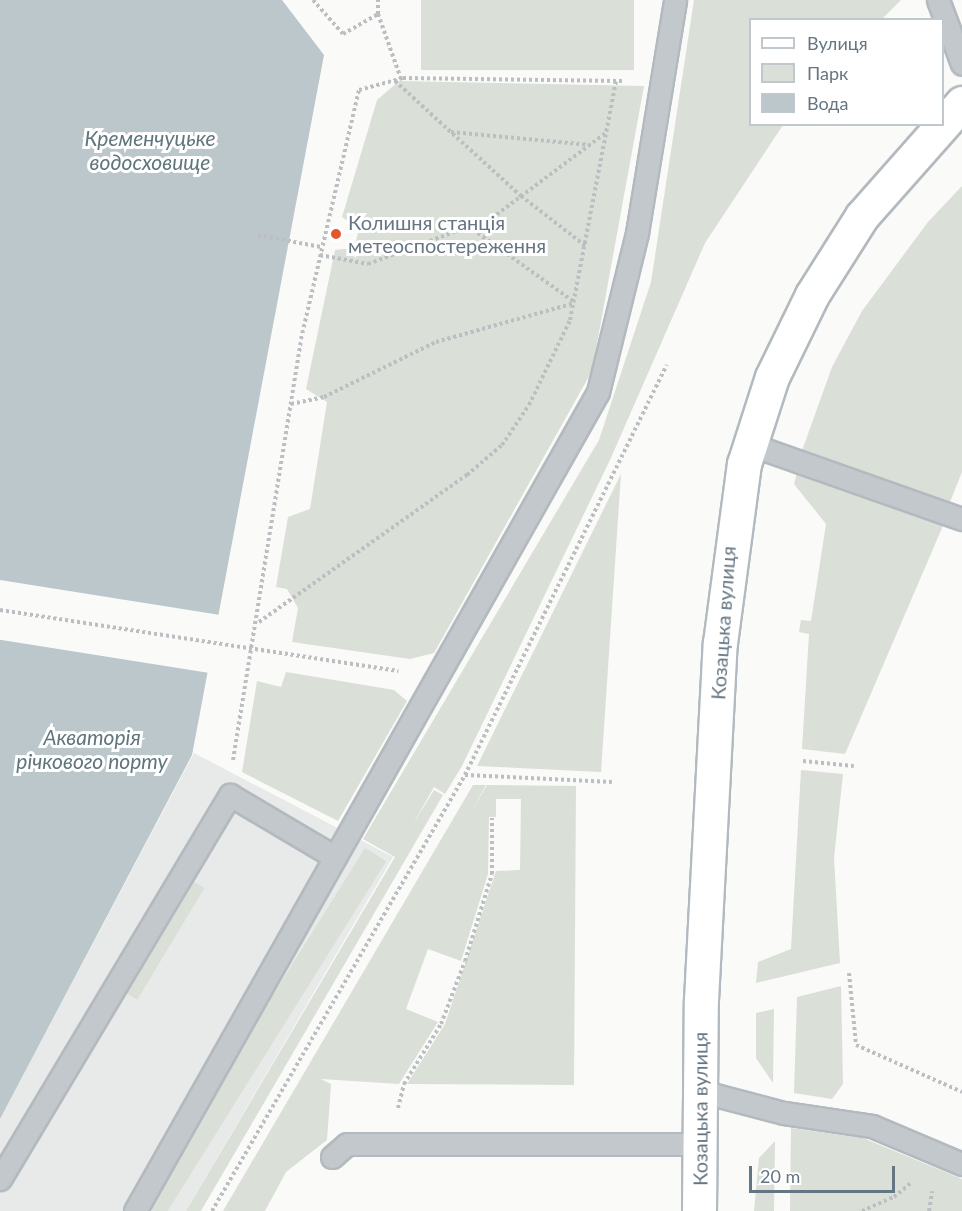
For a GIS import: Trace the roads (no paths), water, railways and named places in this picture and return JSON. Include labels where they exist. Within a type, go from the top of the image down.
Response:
[{"type":"main road","name":"Козацька вулиця","points":[[944,123],[962,103]]},
{"type":"main road","name":"Козацька вулиця","points":[[699,1211],[700,1091],[723,603],[749,444],[785,346],[818,285],[862,216],[942,126]]},
{"type":"lane","points":[[135,1211],[598,392],[637,233],[675,0]]},
{"type":"lane","points":[[938,0],[962,64]]},
{"type":"lane","points":[[749,444],[962,519]]},
{"type":"lane","points":[[0,1179],[230,795],[335,857]]},
{"type":"lane","points":[[700,1091],[784,1113],[872,1126],[962,1164]]},
{"type":"lane","points":[[332,1157],[347,1144],[700,1144]]},
{"type":"water","name":"Кременчуцьке водосховище","points":[[0,0],[282,0],[324,55],[192,755],[0,1119]]},
{"type":"place","name":"Колишня станція метеоспостереження","points":[[336,234]]},
{"type":"water label","name":"Акваторія річкового порту","points":[[92,749]]}]
